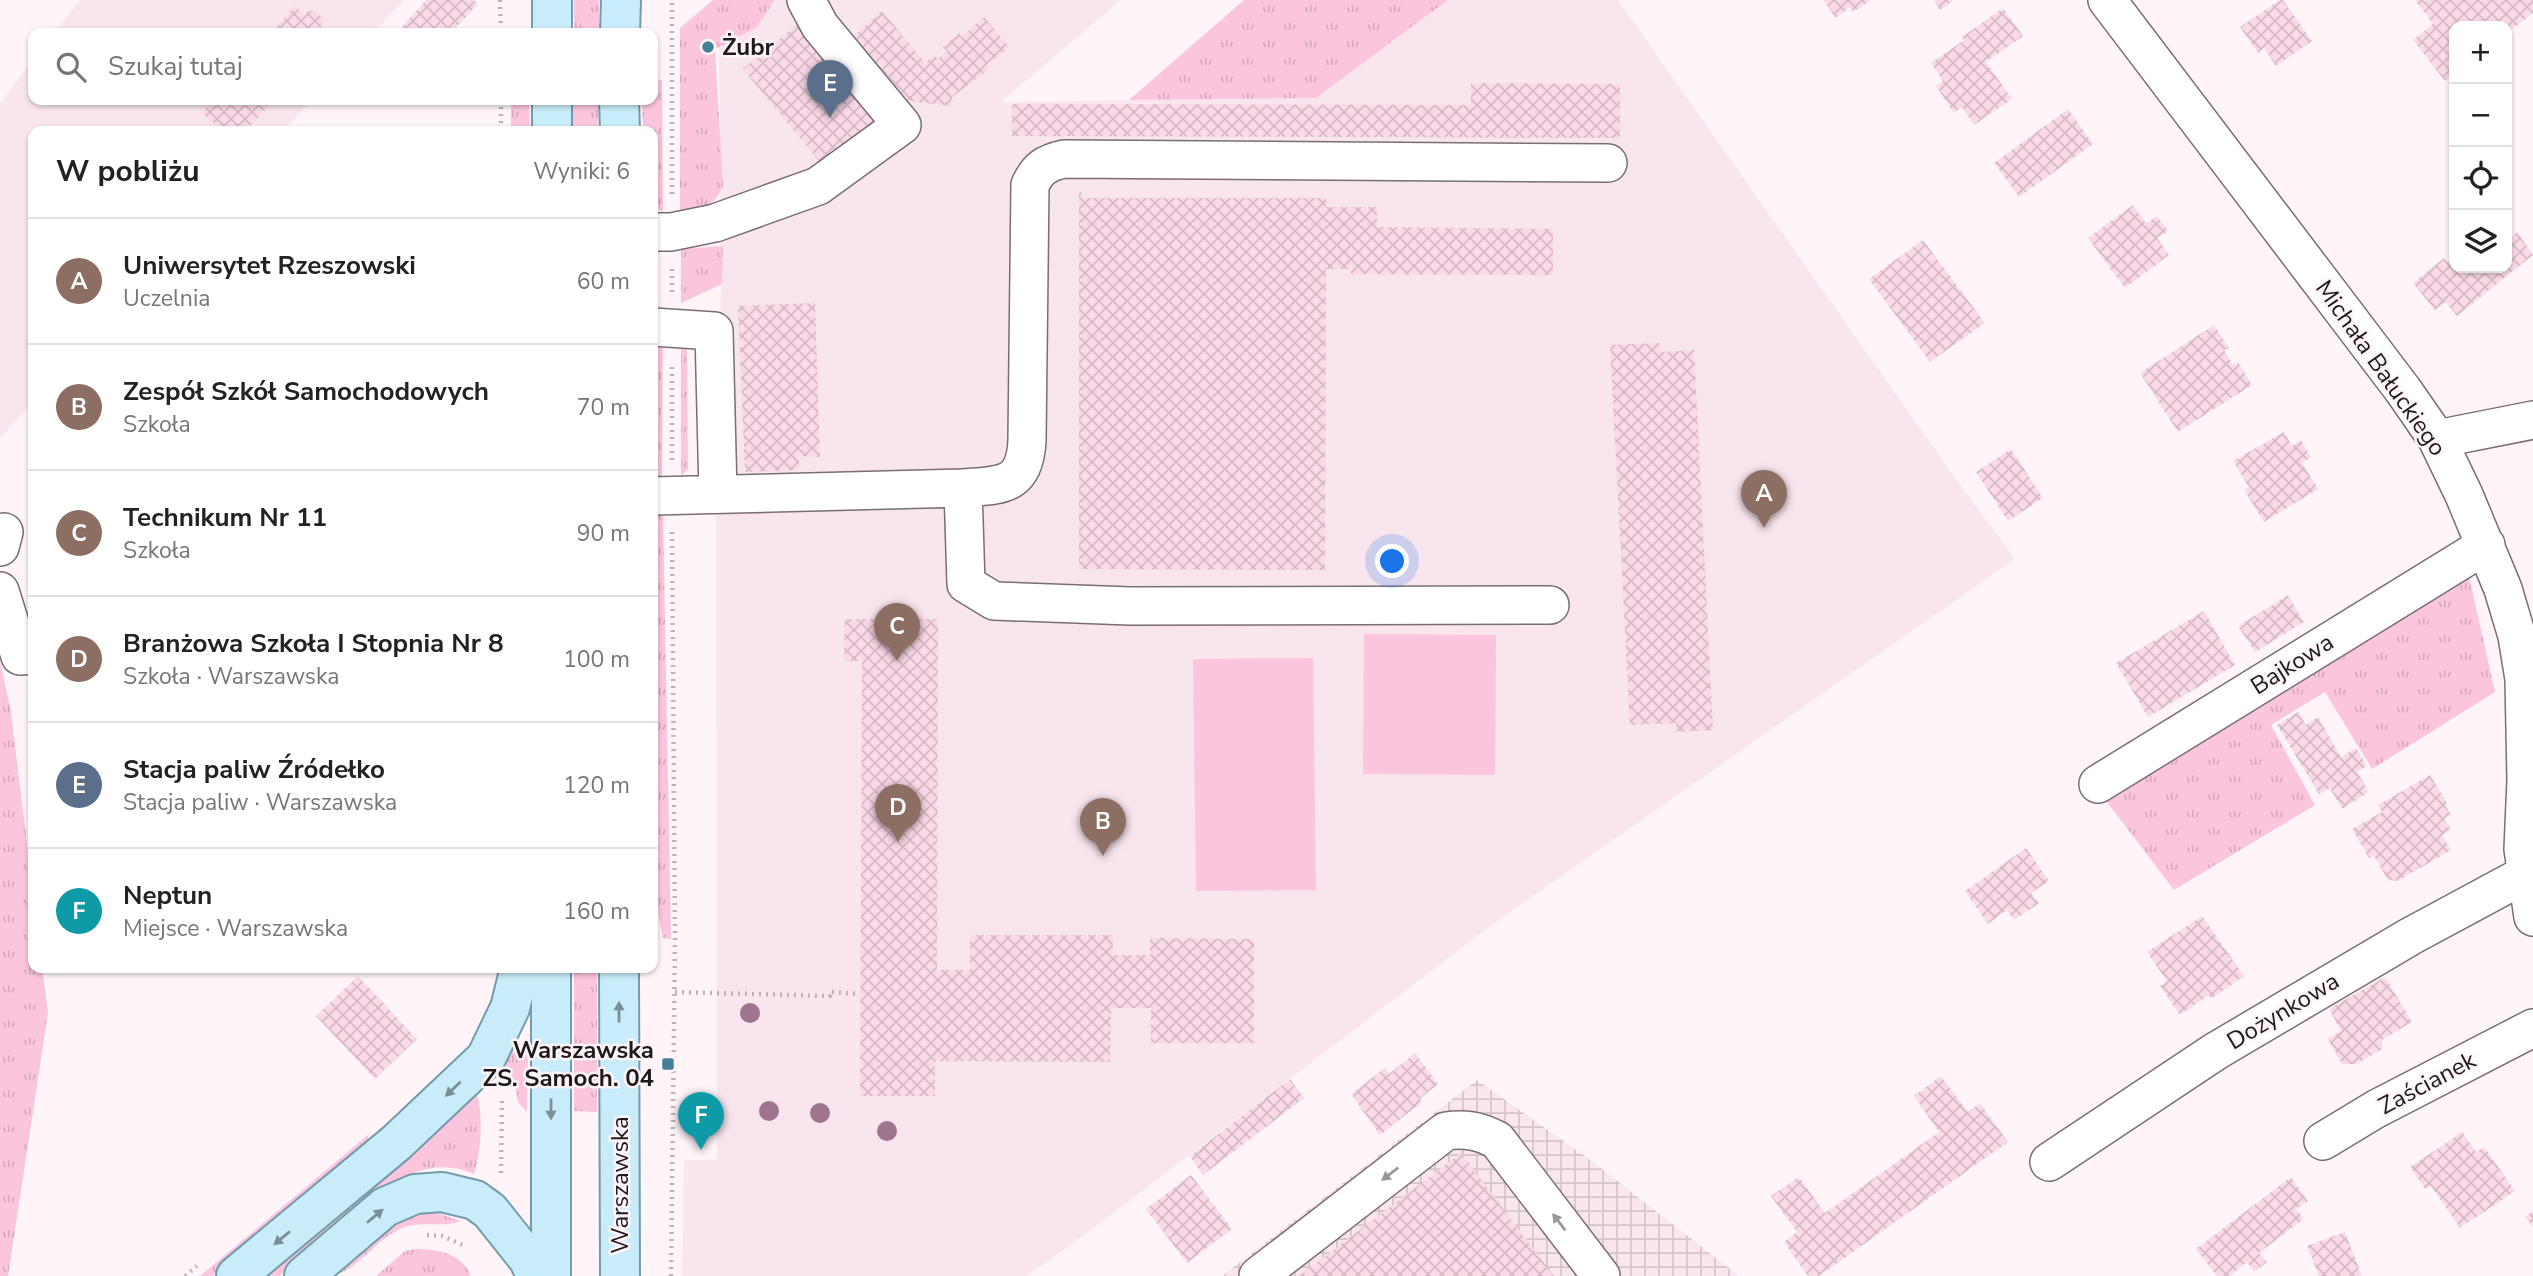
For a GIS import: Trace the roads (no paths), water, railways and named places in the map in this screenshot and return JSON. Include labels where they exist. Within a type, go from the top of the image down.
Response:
[{"type":"main road","points":[[552,0],[552,28]]},
{"type":"main road","points":[[620,28],[621,0]]},
{"type":"main road","points":[[552,105],[552,126]]},
{"type":"main road","points":[[619,105],[620,126]]},
{"type":"main road","points":[[236,1276],[396,1143],[486,1058],[510,1008],[519,973]]},
{"type":"main road","points":[[551,973],[551,1276]]},
{"type":"main road","name":"Warszawska","points":[[619,973],[620,1276]]},
{"type":"main road","points":[[304,1276],[385,1207],[415,1194],[442,1192],[475,1200],[490,1211],[529,1261],[536,1276]]},
{"type":"street","points":[[662,232],[715,223],[818,186],[902,125],[820,26],[806,0]]},
{"type":"street","name":"Michała Bałuckiego","points":[[2108,0],[2403,390],[2437,439],[2486,545],[2503,589],[2516,636],[2524,679],[2527,856],[2533,916]]},
{"type":"street","points":[[662,496],[963,488],[1005,484],[1017,474],[1024,461],[1027,440],[1030,185],[1036,172],[1047,162],[1078,159],[1608,163]]},
{"type":"street","points":[[662,327],[713,331],[718,494]]},
{"type":"street","points":[[2437,439],[2533,419]]},
{"type":"street","points":[[963,488],[966,584],[994,600],[1130,606],[1550,605]]},
{"type":"street","name":"Bajkowa","points":[[2098,784],[2486,545]]},
{"type":"street","points":[[0,591],[27,655]]},
{"type":"street","name":"Dożynkowa","points":[[2049,1162],[2216,1051],[2411,936],[2527,856]]},
{"type":"street","name":"Zaścianek","points":[[2323,1141],[2376,1109],[2533,1028]]},
{"type":"street","points":[[1258,1276],[1446,1131],[1460,1129],[1479,1131],[1497,1140],[1601,1276]]},
{"type":"street","points":[[620,1276],[626,1276]]},
{"type":"place","name":"Żubr","points":[[708,47]]},
{"type":"place","name":"Stacja paliw Źródełko","points":[[830,118]]},
{"type":"place","name":"Uniwersytet Rzeszowski","points":[[1764,528]]},
{"type":"place","name":"Technikum Nr 11","points":[[897,661]]},
{"type":"place","name":"Branżowa Szkoła I Stopnia Nr 8","points":[[898,842]]},
{"type":"place","name":"Zespół Szkół Samochodowych","points":[[1103,856]]},
{"type":"place","name":"Warszawska ZS. Samoch. 04","points":[[668,1064]]},
{"type":"place","name":"Neptun","points":[[701,1150]]}]
